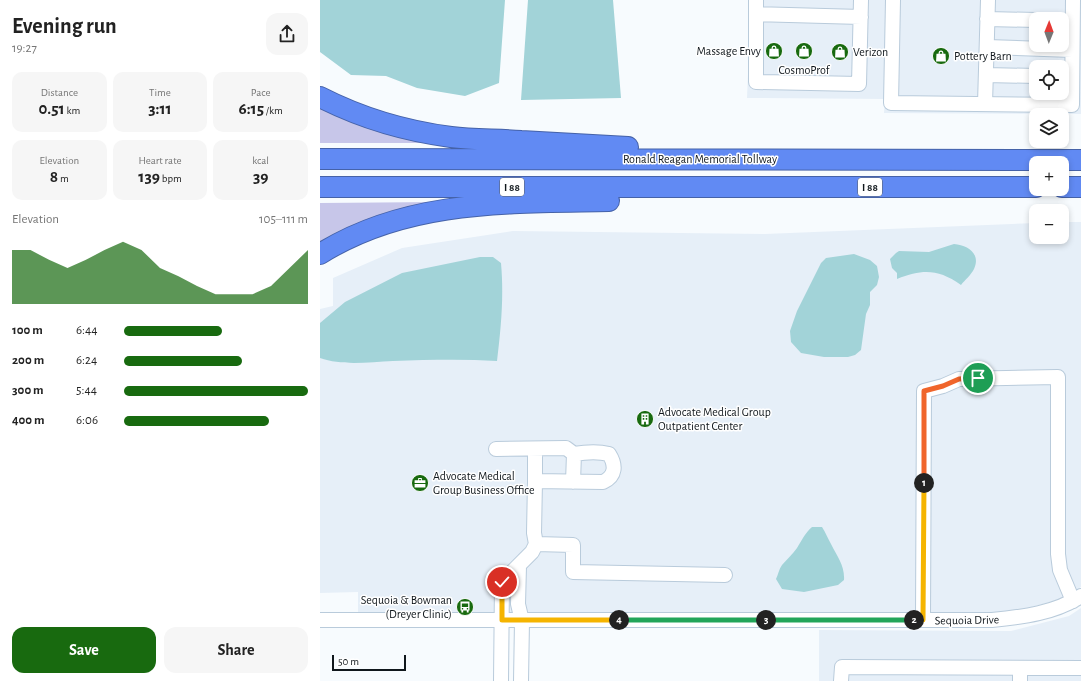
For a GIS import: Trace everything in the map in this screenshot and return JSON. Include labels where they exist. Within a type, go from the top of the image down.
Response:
[{"type":"highway","points":[[320,98],[338,107],[389,125],[423,132],[453,137],[635,147],[668,159]]},
{"type":"highway","name":"Ronald Reagan Memorial Tollway","points":[[320,159],[1081,160]]},
{"type":"highway","name":"I 88","points":[[320,187],[1029,188]]},
{"type":"highway","points":[[320,254],[352,236],[378,226],[416,215],[443,210],[492,203],[636,200],[703,188]]},
{"type":"highway","points":[[1069,188],[1081,188]]},
{"type":"street","points":[[861,0],[861,17],[859,84],[756,82],[756,7],[861,17]]},
{"type":"street","points":[[893,0],[891,103],[1072,105],[1072,50],[1069,32]]},
{"type":"street","points":[[985,104],[988,0]]},
{"type":"street","points":[[1069,13],[1073,0]]},
{"type":"street","points":[[987,19],[1029,20]]},
{"type":"street","points":[[987,47],[1072,50]]},
{"type":"street","points":[[986,75],[1029,76]]},
{"type":"street","points":[[923,620],[924,391],[943,386],[959,379],[1058,377],[1058,554],[1060,570],[1077,598]]},
{"type":"street","points":[[496,450],[566,448],[574,454],[597,452],[609,454],[613,460],[612,474],[609,479],[603,482],[535,481]]},
{"type":"street","points":[[501,681],[502,582],[532,552],[536,544],[534,533],[535,449]]},
{"type":"street","points":[[573,482],[574,454]]},
{"type":"street","points":[[536,544],[573,545],[573,572],[725,575]]},
{"type":"street","points":[[518,566],[518,604],[522,621],[521,681]]},
{"type":"street","name":"Sequoia Drive","points":[[320,620],[992,620],[1022,617],[1051,610],[1077,598]]},
{"type":"street","points":[[841,681],[842,667],[1020,675],[1081,668]]},
{"type":"shaded area","points":[[320,0],[505,0],[499,83],[465,96],[417,88],[386,76],[351,75],[320,52]]},
{"type":"shaded area","points":[[528,0],[613,0],[621,98],[521,100]]},
{"type":"shaded area","points":[[751,0],[1081,0],[1081,114],[1069,114],[1069,108],[1029,108],[1029,114],[884,113],[885,99],[747,98]]},
{"type":"shaded area","points":[[320,106],[439,143],[320,143]]},
{"type":"shaded area","points":[[437,202],[320,244],[320,203]]},
{"type":"shaded area","points":[[1069,222],[1081,222],[1081,587],[1063,598],[1022,610],[986,614],[358,616],[358,592],[320,593],[320,309],[333,306],[333,278],[402,248],[513,231],[765,234],[1029,223],[1029,244],[1069,244]]},
{"type":"shaded area","points":[[954,244],[968,248],[972,251],[976,259],[974,269],[961,285],[945,276],[930,272],[915,273],[897,279],[897,273],[892,268],[890,259],[899,251],[929,252]]},
{"type":"shaded area","points":[[854,254],[870,260],[877,266],[879,277],[877,285],[870,292],[870,305],[866,314],[861,350],[855,355],[848,357],[824,357],[801,353],[791,342],[790,331],[797,311],[821,263],[826,258]]},
{"type":"shaded area","points":[[480,257],[493,257],[501,263],[502,312],[497,361],[445,360],[346,363],[320,358],[320,323],[345,302],[402,273]]},
{"type":"shaded area","points":[[812,527],[822,527],[842,566],[844,580],[838,585],[804,592],[782,589],[776,579],[780,568],[795,550],[805,534]]},
{"type":"shaded area","points":[[1081,608],[1081,681],[819,681],[819,630],[1011,631],[1069,616]]},
{"type":"place","name":"Massage Envy","points":[[774,51]]},
{"type":"place","name":"CosmoProf","points":[[804,51]]},
{"type":"place","name":"Verizon","points":[[840,52]]},
{"type":"place","name":"Pottery Barn","points":[[941,56]]},
{"type":"place","name":"Advocate Medical Group Outpatient Center","points":[[645,419]]},
{"type":"place","name":"Advocate Medical Group Business Office","points":[[420,483]]},
{"type":"place","name":"Sequoia & Bowman (Dreyer Clinic)","points":[[465,607]]},
{"type":"route","points":[[502,582],[502,620],[923,620],[924,391],[943,386],[959,379],[978,378]]}]
